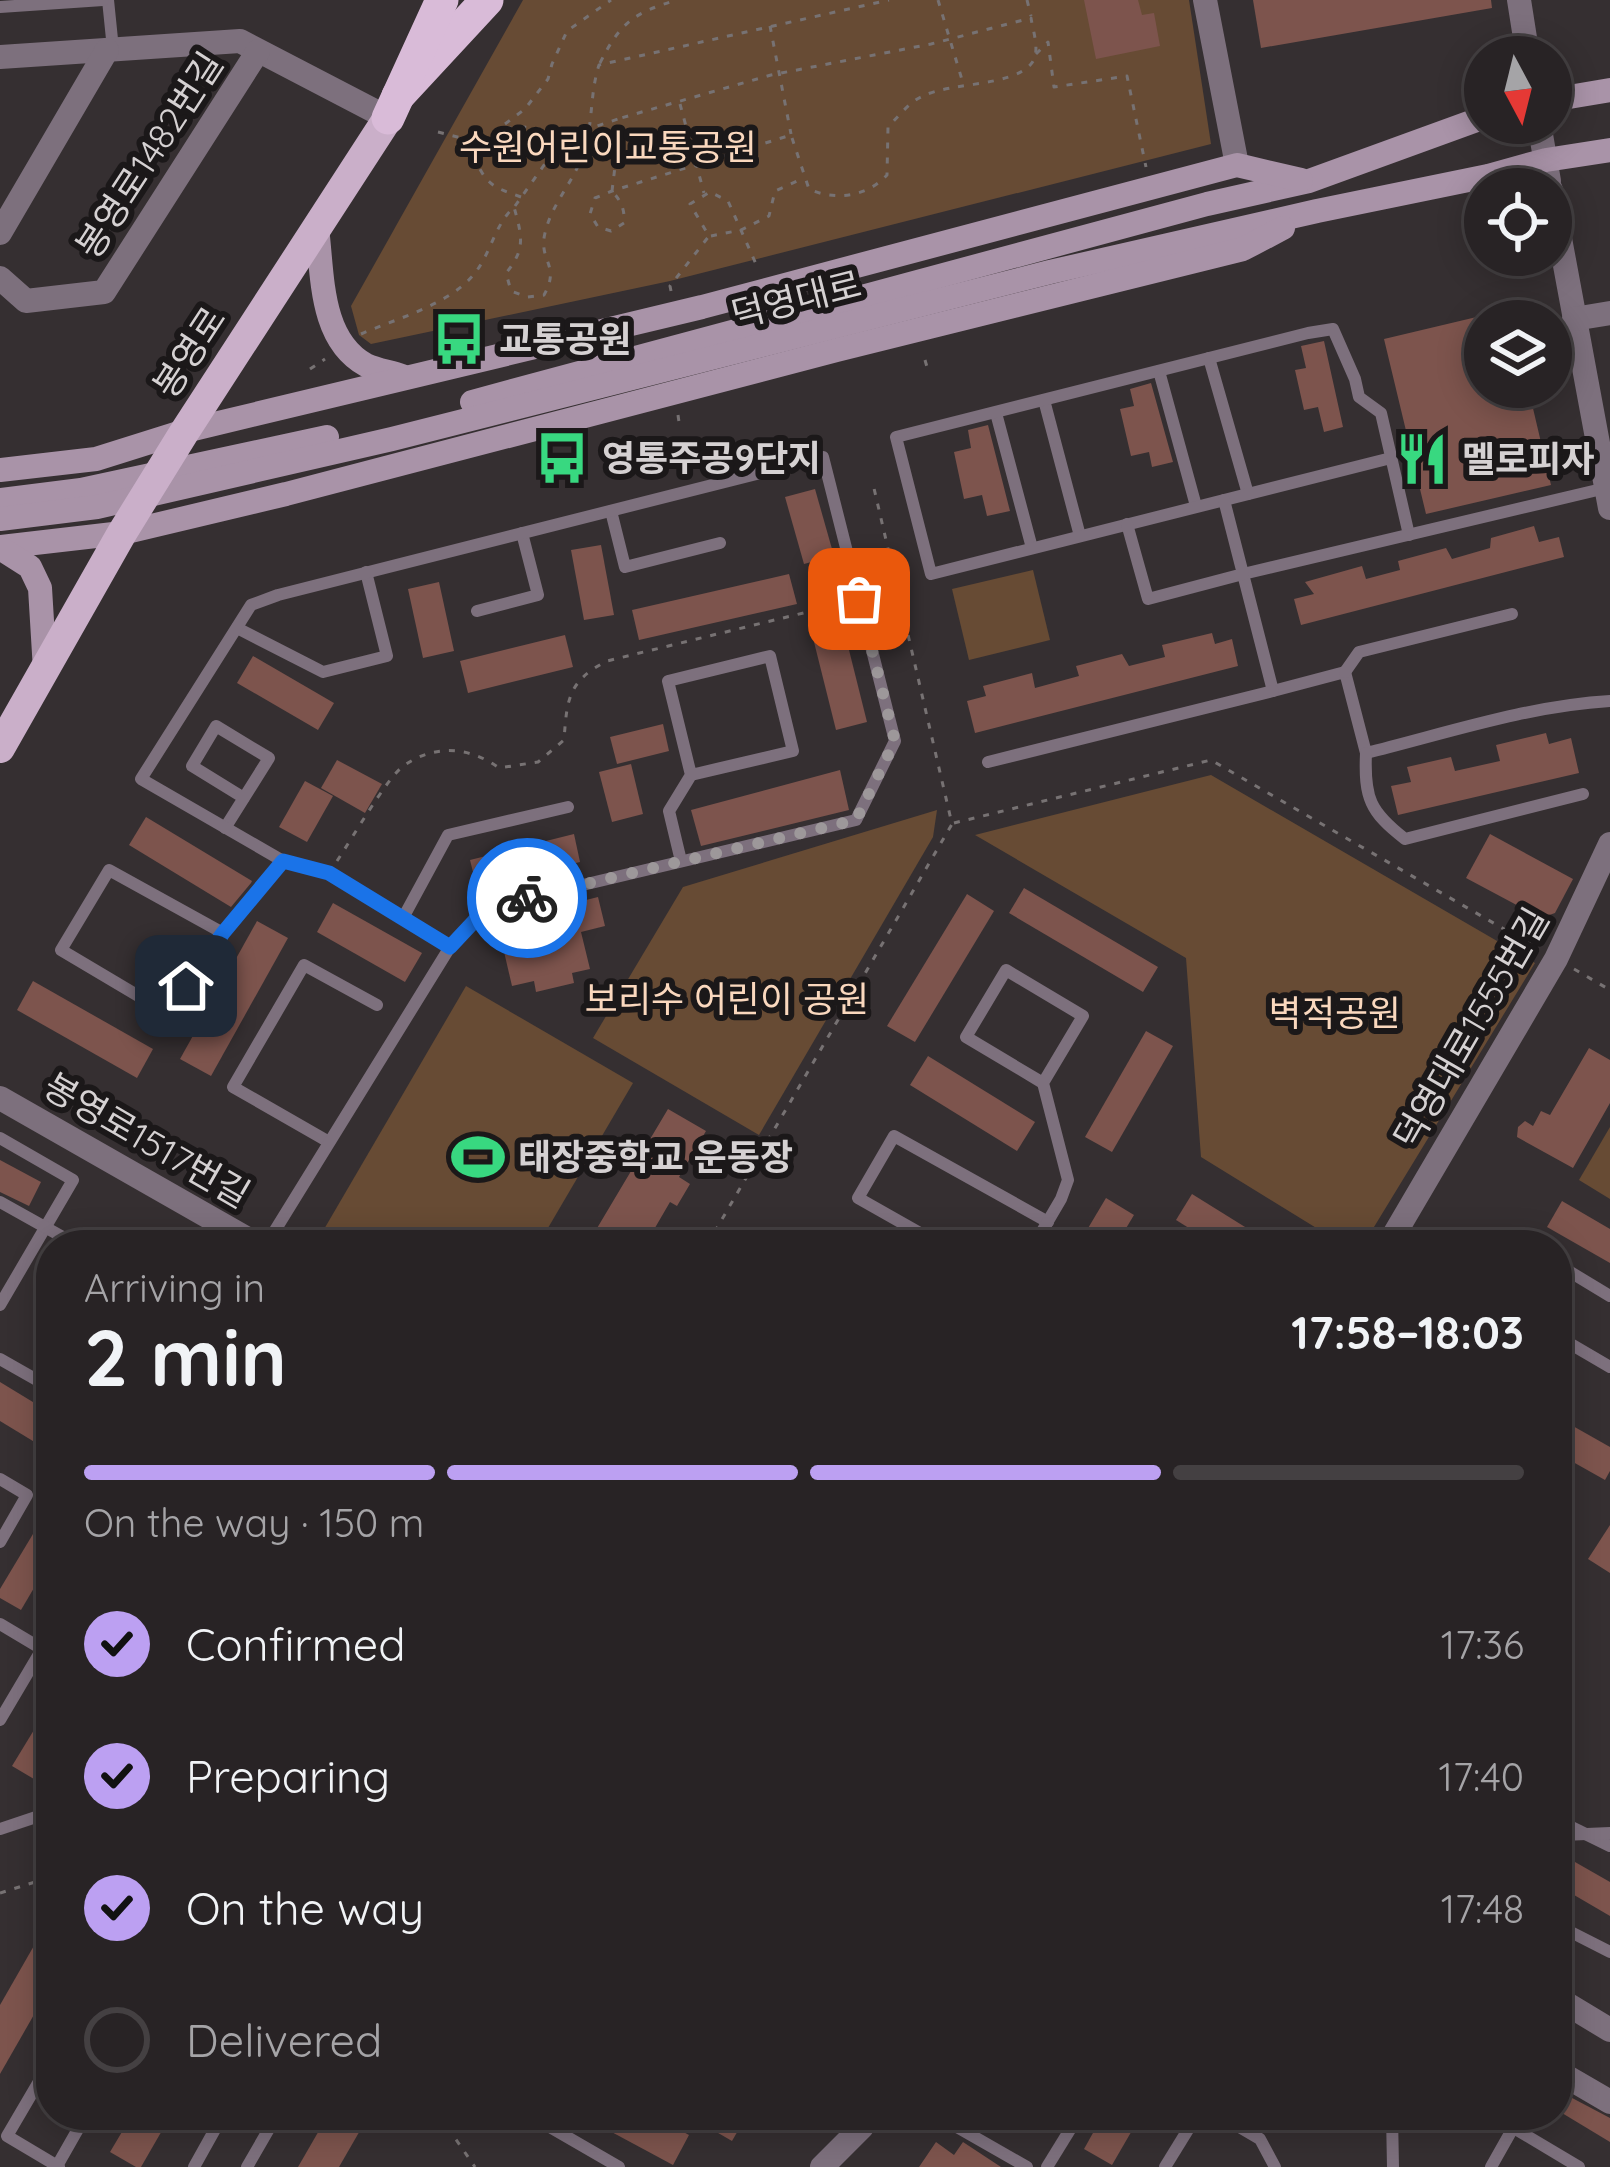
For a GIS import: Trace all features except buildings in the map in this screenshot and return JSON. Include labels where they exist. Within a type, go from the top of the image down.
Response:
[{"type":"highway","name":"봉영로","points":[[393,107],[442,0]]},
{"type":"highway","points":[[393,107],[487,0]]},
{"type":"main road","points":[[1572,96],[1610,90]]},
{"type":"main road","name":"봉영로","points":[[0,748],[184,431],[393,107]]},
{"type":"main road","name":"덕영대로","points":[[0,519],[97,507],[369,444],[1047,261],[1207,204],[1310,182],[1464,125]]},
{"type":"main road","name":"덕영대로","points":[[0,500],[81,490],[388,424],[1047,261],[1610,150]]},
{"type":"main road","points":[[0,470],[96,459],[184,431],[702,307],[1237,165],[1310,182]]},
{"type":"main road","points":[[0,547],[122,533],[460,450],[1243,249],[1317,211]]},
{"type":"main road","points":[[316,228],[335,333],[367,365],[405,376]]},
{"type":"main road","points":[[0,547],[30,567],[40,588],[44,670]]},
{"type":"street","points":[[1205,0],[1237,165]]},
{"type":"street","points":[[1519,0],[1525,36]]},
{"type":"street","name":"봉영로1482번길","points":[[0,57],[239,41],[393,107]]},
{"type":"street","points":[[0,232],[110,50]]},
{"type":"street","name":"봉영로1482번길","points":[[0,278],[26,301],[104,292],[258,51]]},
{"type":"street","points":[[1543,144],[1547,168]]},
{"type":"street","points":[[1566,276],[1606,459],[1609,498]]},
{"type":"street","points":[[1574,319],[1610,313]]},
{"type":"street","name":"덕영대로1555번길","points":[[1401,1230],[1556,959],[1610,844]]},
{"type":"street","name":"봉영로1517번길","points":[[0,1098],[235,1230]]},
{"type":"street","points":[[1572,2007],[1610,2030]]},
{"type":"street","points":[[1572,2080],[1610,2102]]},
{"type":"street","points":[[822,2167],[859,2130]]},
{"type":"lane","points":[[0,7],[105,0],[110,50]]},
{"type":"lane","points":[[1391,458],[931,574],[896,437],[1333,329],[1359,397],[1381,413],[1409,535]]},
{"type":"lane","points":[[1209,358],[1247,494]]},
{"type":"lane","points":[[1159,371],[1196,506]]},
{"type":"lane","points":[[1044,400],[1080,536]]},
{"type":"lane","points":[[996,413],[1032,548]]},
{"type":"lane","points":[[272,1230],[450,947],[479,916],[511,902],[856,820],[895,741],[823,457],[251,605],[141,779],[283,861],[329,873],[450,947]]},
{"type":"lane","points":[[1127,524],[1148,598],[1409,535],[1609,498]]},
{"type":"lane","points":[[1224,500],[1273,691]]},
{"type":"lane","points":[[610,511],[625,567],[720,544]]},
{"type":"lane","points":[[477,611],[538,595],[522,533]]},
{"type":"lane","points":[[237,628],[323,672],[387,656],[367,572]]},
{"type":"lane","points":[[988,762],[1345,672],[1359,652],[1512,614]]},
{"type":"lane","points":[[681,861],[669,811],[691,775],[668,681],[770,656],[793,751],[691,775]]},
{"type":"lane","points":[[1345,672],[1366,753],[1365,779],[1376,817],[1405,839],[1583,794]]},
{"type":"lane","points":[[1366,753],[1521,713],[1610,700]]},
{"type":"lane","points":[[225,828],[244,798],[269,758],[215,726],[192,766],[244,798]]},
{"type":"lane","points":[[404,918],[448,835],[568,807]]},
{"type":"lane","points":[[223,933],[109,870],[62,950],[167,1012],[223,933],[283,861]]},
{"type":"lane","points":[[329,1142],[233,1087],[304,965],[377,1005]]},
{"type":"lane","points":[[1043,1084],[1084,1016],[1006,970],[966,1037],[1043,1084],[1068,1180],[1043,1230]]},
{"type":"lane","points":[[915,1230],[858,1198],[894,1136],[1048,1222]]},
{"type":"lane","points":[[0,1138],[73,1180],[45,1228]]},
{"type":"lane","points":[[0,1202],[49,1230]]},
{"type":"lane","points":[[1,1302],[36,1243]]},
{"type":"lane","points":[[1572,1273],[1610,1296]]},
{"type":"lane","points":[[1572,1345],[1610,1367]]},
{"type":"lane","points":[[0,1359],[36,1379]]},
{"type":"lane","points":[[0,1479],[27,1495],[0,1542]]},
{"type":"lane","points":[[0,1624],[36,1641]]},
{"type":"lane","points":[[0,1720],[36,1663]]},
{"type":"lane","points":[[0,1828],[36,1817]]},
{"type":"lane","points":[[1572,1828],[1610,1846]]},
{"type":"lane","points":[[1572,1835],[1610,1833]]},
{"type":"lane","points":[[1572,1933],[1610,1952]]},
{"type":"lane","points":[[36,2087],[8,2136],[58,2166],[78,2130]]},
{"type":"lane","points":[[194,2167],[215,2130]]},
{"type":"lane","points":[[247,2167],[268,2130]]},
{"type":"lane","points":[[555,2130],[619,2167]]},
{"type":"lane","points":[[964,2130],[1027,2167]]},
{"type":"lane","points":[[1052,2165],[1070,2130]]},
{"type":"lane","points":[[1165,2167],[1187,2130]]},
{"type":"lane","points":[[1245,2130],[1260,2139],[1275,2167]]},
{"type":"lane","points":[[1392,2130],[1393,2167]]},
{"type":"lane","points":[[1491,2167],[1512,2130]]},
{"type":"lane","points":[[1516,2130],[1579,2167]]},
{"type":"path","points":[[521,197],[483,179],[476,161],[483,144],[525,109],[548,80],[567,31],[611,0]]},
{"type":"path","points":[[514,207],[520,240],[519,257],[506,273],[511,291],[526,297],[544,295],[552,280],[542,248],[546,226],[586,147],[599,65],[616,32],[630,20],[677,0]]},
{"type":"path","points":[[599,65],[889,0]]},
{"type":"path","points":[[938,0],[964,85]]},
{"type":"path","points":[[1027,0],[1036,55]]},
{"type":"path","points":[[493,133],[520,127],[564,137],[779,74],[1031,18]]},
{"type":"path","points":[[770,26],[804,178],[808,188],[825,196],[876,187],[886,176],[888,127],[912,103],[926,94],[1015,74],[1030,65],[1048,42],[1054,87],[1127,76],[1146,169]]},
{"type":"path","points":[[680,102],[704,195]]},
{"type":"path","points":[[621,118],[612,191],[625,214],[624,223],[611,231],[598,227],[590,214],[595,198],[612,191],[791,135]]},
{"type":"path","points":[[438,132],[483,144]]},
{"type":"path","points":[[352,339],[465,286],[504,217],[564,137]]},
{"type":"path","points":[[672,293],[670,286],[709,236],[741,230],[770,216],[776,191],[804,178]]},
{"type":"path","points":[[709,236],[690,204],[710,191],[728,201],[757,264]]},
{"type":"path","points":[[310,369],[332,355]]},
{"type":"path","points":[[678,416],[680,428]]},
{"type":"path","points":[[716,1230],[952,824],[873,484]]},
{"type":"path","points":[[329,873],[400,769],[434,750],[479,753],[499,768],[538,762],[564,740],[567,702],[581,674],[594,667],[859,599]]},
{"type":"path","points":[[952,824],[1211,760],[1610,990]]},
{"type":"path","points":[[0,1893],[36,1881]]},
{"type":"path","points":[[450,2130],[476,2167]]},
{"type":"green space","name":"수원어린이교통공원","points":[[523,0],[1189,0],[1211,144],[670,281],[371,344],[359,335],[351,306]]},
{"type":"green space","points":[[1033,570],[1050,640],[969,660],[952,589]]},
{"type":"green space","name":"벽적공원","points":[[1211,775],[1535,963],[1372,1230],[1320,1230],[1201,1157],[1186,958],[975,835]]},
{"type":"green space","name":"보리수 어린이 공원","points":[[937,810],[933,837],[759,1135],[593,1038],[683,887]]},
{"type":"green space","name":"태장중학교 운동장","points":[[466,986],[633,1083],[547,1230],[324,1230]]},
{"type":"green space","points":[[1610,1127],[1610,1199],[1579,1180]]},
{"type":"way so far","points":[[527,898],[856,820],[895,741],[859,599]]},
{"type":"place","name":"교통공원","points":[[459,339]]},
{"type":"place","name":"영통주공9단지","points":[[562,458]]},
{"type":"place","name":"멜로피자","points":[[1422,459]]},
{"type":"place","name":"태장중학교 운동장","points":[[478,1157]]},
{"type":"route","points":[[186,986],[283,861],[329,873],[450,947],[479,916],[527,898]]}]
